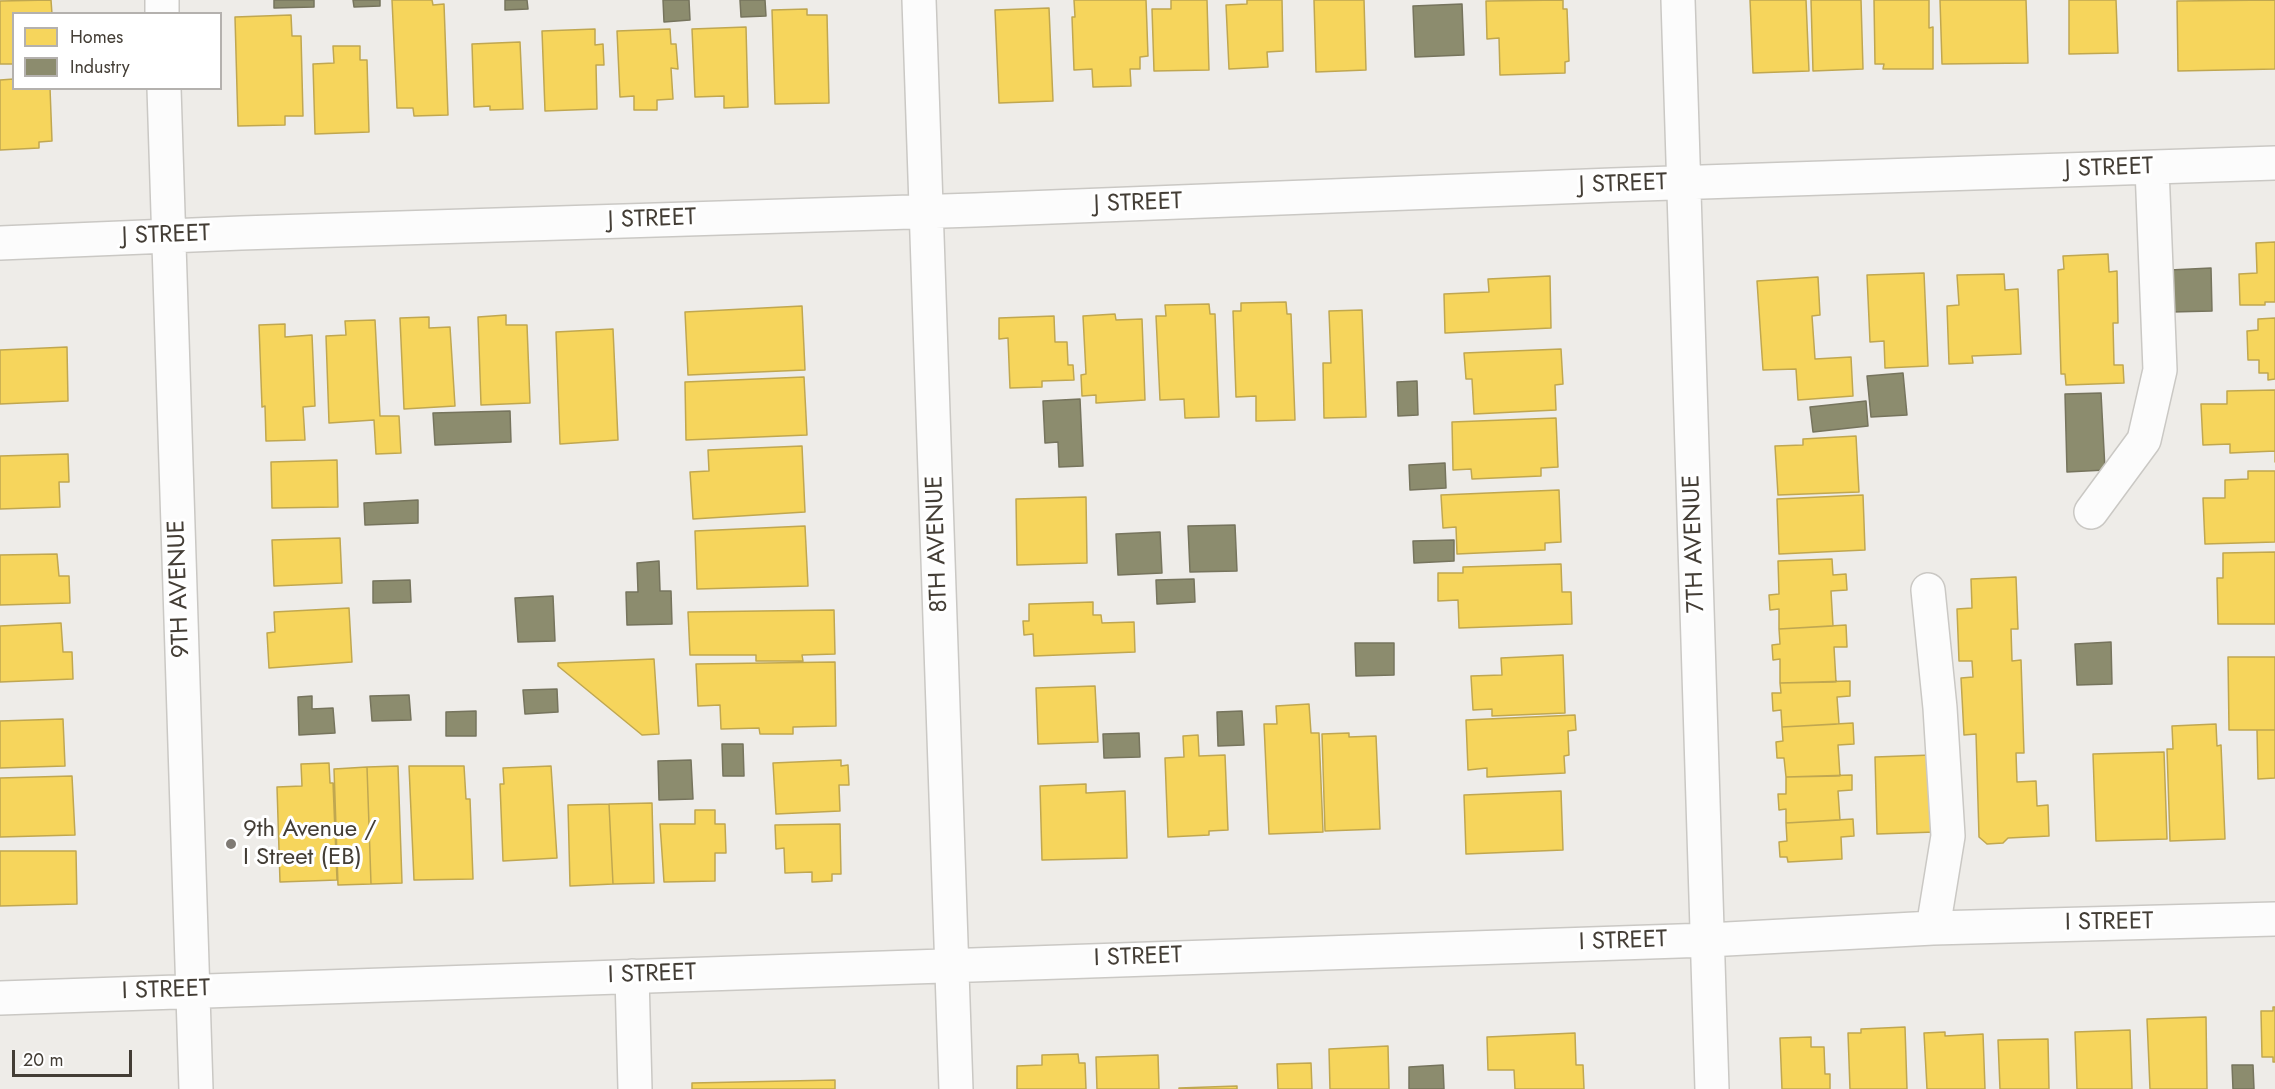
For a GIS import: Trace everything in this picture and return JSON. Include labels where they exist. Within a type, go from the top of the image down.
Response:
[{"type":"street","name":"8TH AVENUE","points":[[919,0],[956,1089]]},
{"type":"street","name":"7TH AVENUE","points":[[1678,0],[1712,1089]]},
{"type":"street","name":"9TH AVENUE","points":[[164,90],[196,1089]]},
{"type":"street","name":"J STREET","points":[[0,243],[2275,163]]},
{"type":"street","points":[[2091,513],[2145,440],[2160,370],[2152,168]]},
{"type":"street","points":[[1928,590],[1940,708],[1948,836],[1934,928]]},
{"type":"street","name":"I STREET","points":[[0,998],[1708,940],[1934,928],[2275,919]]},
{"type":"street","points":[[632,976],[635,1089]]},
{"type":"building: Homes","points":[[51,0],[52,12],[12,12],[12,64],[0,64],[0,1]]},
{"type":"building: Homes","points":[[392,0],[432,0],[433,5],[444,4],[448,115],[414,116],[413,108],[397,108]]},
{"type":"building: Homes","points":[[1074,0],[1146,0],[1148,56],[1140,57],[1140,69],[1130,69],[1131,86],[1093,87],[1092,69],[1074,70],[1072,17],[1075,17]]},
{"type":"building: Homes","points":[[1171,0],[1207,0],[1209,70],[1154,71],[1152,9],[1171,9]]},
{"type":"building: Homes","points":[[1247,0],[1282,0],[1283,51],[1267,52],[1268,67],[1229,69],[1226,5],[1247,4]]},
{"type":"building: Homes","points":[[1314,0],[1364,0],[1366,70],[1316,72]]},
{"type":"building: Homes","points":[[1563,0],[1563,9],[1567,9],[1569,61],[1565,62],[1565,73],[1500,75],[1499,38],[1487,39],[1486,1]]},
{"type":"building: Homes","points":[[1750,0],[1806,0],[1809,71],[1753,73]]},
{"type":"building: Homes","points":[[1811,0],[1861,0],[1863,69],[1813,71]]},
{"type":"building: Homes","points":[[1874,0],[1929,0],[1929,28],[1933,27],[1933,69],[1883,69],[1884,64],[1875,64]]},
{"type":"building: Homes","points":[[1940,0],[2026,0],[2028,63],[1942,64]]},
{"type":"building: Homes","points":[[2069,0],[2116,0],[2118,53],[2069,54]]},
{"type":"building: Homes","points":[[2275,0],[2275,69],[2178,71],[2177,1]]},
{"type":"building: Homes","points":[[1049,8],[1053,101],[999,103],[995,10]]},
{"type":"building: Homes","points":[[807,9],[807,15],[827,15],[829,103],[775,104],[772,10]]},
{"type":"building: Homes","points":[[291,15],[292,36],[301,36],[303,116],[285,116],[285,125],[238,126],[235,17]]},
{"type":"building: Homes","points":[[746,27],[748,107],[724,108],[724,96],[695,97],[692,29]]},
{"type":"building: Homes","points":[[595,29],[595,45],[603,44],[604,65],[596,65],[597,109],[545,111],[542,31]]},
{"type":"building: Homes","points":[[670,29],[671,44],[676,44],[678,69],[671,68],[673,99],[657,100],[657,110],[634,110],[634,96],[620,97],[617,31]]},
{"type":"building: Homes","points":[[520,42],[523,109],[490,110],[490,106],[474,107],[472,44]]},
{"type":"building: Homes","points":[[333,46],[360,46],[360,60],[367,60],[369,132],[315,134],[313,64],[334,63]]},
{"type":"building: Homes","points":[[12,79],[12,90],[50,90],[52,141],[39,142],[39,148],[0,150],[0,80]]},
{"type":"building: Homes","points":[[2275,242],[2275,302],[2265,302],[2265,305],[2240,305],[2239,274],[2257,273],[2256,243]]},
{"type":"building: Homes","points":[[2108,254],[2109,272],[2117,271],[2118,323],[2113,323],[2114,365],[2123,365],[2124,383],[2066,385],[2065,374],[2061,374],[2058,270],[2064,269],[2063,256]]},
{"type":"building: Homes","points":[[1924,273],[1928,366],[1885,368],[1884,341],[1870,342],[1867,275]]},
{"type":"building: Homes","points":[[2004,274],[2005,290],[2018,289],[2021,354],[1972,356],[1973,363],[1949,364],[1947,306],[1959,305],[1957,275]]},
{"type":"building: Homes","points":[[1550,276],[1551,328],[1445,333],[1444,294],[1489,292],[1488,279]]},
{"type":"building: Homes","points":[[1818,277],[1820,315],[1812,316],[1815,359],[1851,357],[1853,396],[1798,400],[1796,369],[1763,370],[1757,281]]},
{"type":"building: Homes","points":[[1286,302],[1287,314],[1291,314],[1295,420],[1256,421],[1256,396],[1236,397],[1233,311],[1241,311],[1241,303]]},
{"type":"building: Homes","points":[[1209,304],[1210,314],[1215,314],[1219,417],[1185,418],[1184,399],[1160,400],[1156,316],[1166,316],[1165,305]]},
{"type":"building: Homes","points":[[802,306],[805,370],[688,375],[685,312]]},
{"type":"building: Homes","points":[[1362,310],[1366,417],[1324,418],[1323,363],[1331,363],[1329,311]]},
{"type":"building: Homes","points":[[1115,314],[1116,320],[1142,319],[1145,400],[1096,403],[1096,395],[1082,396],[1081,375],[1086,374],[1083,316]]},
{"type":"building: Homes","points":[[506,315],[506,325],[527,325],[530,403],[481,405],[478,317]]},
{"type":"building: Homes","points":[[1054,316],[1055,342],[1067,342],[1068,365],[1073,365],[1074,380],[1042,381],[1042,387],[1010,388],[1008,338],[999,339],[999,318]]},
{"type":"building: Homes","points":[[429,317],[429,328],[450,327],[455,406],[404,409],[400,318]]},
{"type":"building: Homes","points":[[2275,318],[2275,379],[2268,380],[2268,373],[2259,373],[2259,360],[2248,360],[2247,331],[2258,330],[2258,319]]},
{"type":"building: Homes","points":[[375,320],[380,416],[399,416],[401,453],[376,454],[374,420],[329,423],[326,336],[346,335],[345,321]]},
{"type":"building: Homes","points":[[285,324],[285,337],[312,335],[315,406],[303,407],[305,440],[266,441],[265,406],[262,407],[259,325]]},
{"type":"building: Homes","points":[[613,329],[618,440],[560,444],[556,332]]},
{"type":"building: Homes","points":[[67,347],[68,401],[0,404],[0,350]]},
{"type":"building: Homes","points":[[1561,349],[1563,384],[1555,385],[1556,410],[1474,414],[1472,379],[1466,379],[1464,353]]},
{"type":"building: Homes","points":[[804,377],[807,435],[686,440],[685,382]]},
{"type":"building: Homes","points":[[2275,390],[2275,451],[2230,453],[2230,444],[2203,445],[2201,404],[2227,404],[2227,391]]},
{"type":"building: Homes","points":[[1556,418],[1558,467],[1541,468],[1541,476],[1472,479],[1471,469],[1453,470],[1452,422]]},
{"type":"building: Homes","points":[[1856,436],[1859,492],[1778,495],[1775,446],[1803,445],[1803,439]]},
{"type":"building: Homes","points":[[802,446],[805,512],[693,519],[690,472],[709,471],[708,450]]},
{"type":"building: Homes","points":[[68,454],[69,482],[59,482],[60,507],[0,509],[0,456]]},
{"type":"building: Homes","points":[[337,460],[338,507],[272,508],[271,462]]},
{"type":"building: Homes","points":[[2248,471],[2275,471],[2275,542],[2205,544],[2203,498],[2225,498],[2225,480],[2248,479]]},
{"type":"building: Homes","points":[[1559,490],[1561,542],[1545,543],[1545,550],[1457,554],[1456,527],[1443,528],[1441,495]]},
{"type":"building: Homes","points":[[1863,495],[1865,550],[1779,554],[1777,499]]},
{"type":"building: Homes","points":[[1086,497],[1087,563],[1017,565],[1016,499]]},
{"type":"building: Homes","points":[[805,526],[808,586],[697,589],[695,531]]},
{"type":"building: Homes","points":[[340,538],[342,583],[274,586],[272,540]]},
{"type":"building: Homes","points":[[2275,552],[2275,624],[2218,624],[2217,578],[2223,578],[2223,553]]},
{"type":"building: Homes","points":[[57,554],[59,576],[69,576],[70,603],[0,605],[0,555]]},
{"type":"building: Homes","points":[[1832,559],[1833,575],[1846,574],[1847,590],[1831,591],[1833,626],[1779,629],[1779,609],[1770,610],[1769,595],[1779,594],[1778,561]]},
{"type":"building: Homes","points":[[1561,564],[1562,592],[1571,592],[1572,624],[1459,628],[1458,600],[1438,601],[1438,573],[1463,573],[1463,567]]},
{"type":"building: Homes","points":[[2016,577],[2018,629],[2011,629],[2012,661],[2021,660],[2024,753],[2016,753],[2017,782],[2036,781],[2037,806],[2048,805],[2049,836],[2008,838],[2003,843],[1987,844],[1979,837],[1976,734],[1964,735],[1961,678],[1973,677],[1972,661],[1959,661],[1957,609],[1972,608],[1971,579]]},
{"type":"building: Homes","points":[[1093,602],[1093,615],[1101,615],[1102,623],[1134,622],[1135,652],[1034,656],[1033,634],[1024,635],[1023,621],[1029,621],[1029,604]]},
{"type":"building: Homes","points":[[349,608],[352,662],[269,668],[267,633],[275,632],[274,612]]},
{"type":"building: Homes","points":[[834,610],[835,654],[802,655],[803,661],[756,661],[756,655],[690,655],[688,612]]},
{"type":"building: Homes","points":[[61,623],[63,652],[72,652],[73,679],[0,682],[0,626]]},
{"type":"building: Homes","points":[[1846,625],[1847,647],[1834,647],[1836,682],[1780,683],[1780,659],[1773,660],[1772,645],[1780,644],[1779,629]]},
{"type":"building: Homes","points":[[1563,655],[1565,713],[1492,716],[1492,709],[1473,710],[1471,676],[1502,675],[1501,658]]},
{"type":"building: Homes","points":[[2228,657],[2275,657],[2275,730],[2229,730]]},
{"type":"building: Homes","points":[[654,659],[659,734],[642,735],[558,666],[558,663]]},
{"type":"building: Homes","points":[[835,662],[836,726],[793,727],[793,734],[760,734],[759,728],[721,729],[720,705],[698,706],[696,664]]},
{"type":"building: Homes","points":[[1850,681],[1850,696],[1837,697],[1839,724],[1782,727],[1781,710],[1773,711],[1772,693],[1781,693],[1780,683]]},
{"type":"building: Homes","points":[[1095,686],[1098,742],[1038,744],[1036,688]]},
{"type":"building: Homes","points":[[1309,704],[1311,733],[1319,733],[1323,832],[1269,834],[1264,724],[1277,724],[1276,706]]},
{"type":"building: Homes","points":[[1575,715],[1576,730],[1568,731],[1569,755],[1564,756],[1565,773],[1487,777],[1487,768],[1468,770],[1466,720]]},
{"type":"building: Homes","points":[[63,719],[65,766],[0,768],[0,721]]},
{"type":"building: Homes","points":[[1853,723],[1854,744],[1838,745],[1840,776],[1786,777],[1784,758],[1777,758],[1776,742],[1783,741],[1782,727]]},
{"type":"building: Homes","points":[[2216,724],[2217,746],[2221,745],[2225,839],[2170,841],[2167,749],[2173,749],[2172,726]]},
{"type":"building: Homes","points":[[2257,730],[2275,730],[2275,778],[2258,779]]},
{"type":"building: Homes","points":[[1349,733],[1349,737],[1376,736],[1380,829],[1325,831],[1322,734]]},
{"type":"building: Homes","points":[[1198,735],[1199,756],[1225,755],[1228,830],[1209,831],[1209,835],[1168,837],[1165,758],[1184,757],[1183,736]]},
{"type":"building: Homes","points":[[2164,752],[2167,839],[2096,841],[2093,754]]},
{"type":"building: Homes","points":[[1932,755],[1935,832],[1877,834],[1875,757]]},
{"type":"building: Homes","points":[[841,760],[841,766],[848,765],[849,785],[839,785],[840,811],[776,814],[773,763]]},
{"type":"building: Homes","points":[[329,763],[330,783],[333,783],[337,880],[280,882],[277,787],[302,786],[301,764]]},
{"type":"building: Homes","points":[[398,766],[402,883],[371,884],[367,767]]},
{"type":"building: Homes","points":[[409,766],[464,766],[466,799],[470,799],[473,879],[414,880]]},
{"type":"building: Homes","points":[[551,766],[557,858],[503,861],[500,784],[504,784],[503,768]]},
{"type":"building: Homes","points":[[367,767],[371,884],[338,885],[334,769]]},
{"type":"building: Homes","points":[[1852,775],[1852,790],[1838,791],[1840,820],[1786,823],[1786,809],[1779,810],[1778,794],[1786,794],[1786,777]]},
{"type":"building: Homes","points":[[72,776],[75,835],[0,837],[0,778]]},
{"type":"building: Homes","points":[[1086,784],[1086,793],[1125,791],[1127,858],[1042,860],[1040,786]]},
{"type":"building: Homes","points":[[1561,791],[1563,850],[1466,854],[1464,795]]},
{"type":"building: Homes","points":[[652,803],[654,883],[613,884],[609,804]]},
{"type":"building: Homes","points":[[609,804],[613,884],[570,886],[568,805]]},
{"type":"building: Homes","points":[[695,810],[715,810],[715,824],[725,824],[726,853],[715,853],[715,881],[664,882],[660,824],[695,824]]},
{"type":"building: Homes","points":[[1853,819],[1854,836],[1841,837],[1842,859],[1788,862],[1787,857],[1780,857],[1779,842],[1787,841],[1786,823]]},
{"type":"building: Homes","points":[[840,824],[841,874],[832,874],[832,881],[812,882],[812,872],[785,873],[784,848],[776,849],[775,825]]},
{"type":"building: Homes","points":[[0,851],[76,851],[77,904],[0,906]]},
{"type":"building: Homes","points":[[2275,1007],[2275,1062],[2273,1062],[2273,1057],[2262,1057],[2261,1011],[2273,1011]]},
{"type":"building: Homes","points":[[2206,1017],[2207,1089],[2150,1089],[2147,1019]]},
{"type":"building: Homes","points":[[1905,1027],[1907,1089],[1850,1089],[1848,1033],[1861,1033],[1861,1029]]},
{"type":"building: Homes","points":[[2130,1030],[2132,1089],[2077,1089],[2075,1032]]},
{"type":"building: Homes","points":[[1945,1032],[1945,1036],[1983,1034],[1985,1089],[1927,1089],[1924,1033]]},
{"type":"building: Homes","points":[[1575,1033],[1576,1065],[1583,1065],[1584,1089],[1515,1089],[1514,1070],[1488,1070],[1487,1037]]},
{"type":"building: Homes","points":[[1811,1037],[1811,1047],[1824,1047],[1825,1074],[1830,1074],[1830,1089],[1782,1089],[1780,1038]]},
{"type":"building: Homes","points":[[2048,1039],[2049,1089],[2000,1089],[1998,1040]]},
{"type":"building: Homes","points":[[1388,1046],[1389,1089],[1330,1089],[1329,1049]]},
{"type":"building: Homes","points":[[1078,1054],[1079,1063],[1085,1063],[1086,1089],[1017,1089],[1017,1066],[1042,1065],[1042,1055]]},
{"type":"building: Homes","points":[[1158,1055],[1159,1089],[1097,1089],[1096,1057]]},
{"type":"building: Homes","points":[[1311,1063],[1312,1089],[1278,1089],[1277,1064]]},
{"type":"building: Homes","points":[[835,1080],[835,1089],[692,1089],[692,1083]]},
{"type":"building: Homes","points":[[1237,1086],[1237,1089],[1179,1089],[1179,1088]]},
{"type":"building: Industry","points":[[274,0],[314,0],[314,7],[274,8]]},
{"type":"building: Industry","points":[[353,0],[380,0],[380,6],[354,7]]},
{"type":"building: Industry","points":[[505,0],[527,0],[528,9],[505,10]]},
{"type":"building: Industry","points":[[663,0],[689,0],[690,20],[664,22]]},
{"type":"building: Industry","points":[[740,0],[765,0],[766,16],[741,17]]},
{"type":"building: Industry","points":[[1462,4],[1464,55],[1415,57],[1413,6]]},
{"type":"building: Industry","points":[[2211,268],[2212,311],[2171,312],[2170,270]]},
{"type":"building: Industry","points":[[1903,373],[1907,415],[1871,417],[1867,376]]},
{"type":"building: Industry","points":[[1417,381],[1418,415],[1398,416],[1397,382]]},
{"type":"building: Industry","points":[[2101,393],[2105,470],[2067,472],[2065,394]]},
{"type":"building: Industry","points":[[1080,399],[1083,466],[1059,467],[1058,442],[1045,443],[1043,401]]},
{"type":"building: Industry","points":[[1866,401],[1868,426],[1813,432],[1810,407]]},
{"type":"building: Industry","points":[[510,411],[511,442],[435,445],[433,413]]},
{"type":"building: Industry","points":[[1445,463],[1446,488],[1410,490],[1409,465]]},
{"type":"building: Industry","points":[[418,500],[418,523],[365,525],[364,503]]},
{"type":"building: Industry","points":[[1235,525],[1237,571],[1190,572],[1188,526]]},
{"type":"building: Industry","points":[[1160,532],[1162,573],[1118,575],[1116,534]]},
{"type":"building: Industry","points":[[1454,540],[1454,561],[1414,563],[1413,541]]},
{"type":"building: Industry","points":[[659,561],[660,591],[671,591],[672,624],[627,625],[626,592],[638,592],[637,563]]},
{"type":"building: Industry","points":[[1194,579],[1195,602],[1157,604],[1156,580]]},
{"type":"building: Industry","points":[[410,580],[411,602],[373,603],[373,581]]},
{"type":"building: Industry","points":[[553,596],[555,641],[518,642],[515,598]]},
{"type":"building: Industry","points":[[2111,642],[2112,684],[2077,685],[2075,644]]},
{"type":"building: Industry","points":[[1355,643],[1394,643],[1394,675],[1356,676]]},
{"type":"building: Industry","points":[[557,689],[558,712],[525,714],[523,690]]},
{"type":"building: Industry","points":[[409,695],[411,720],[372,721],[370,696]]},
{"type":"building: Industry","points":[[312,696],[312,709],[333,708],[335,733],[299,735],[298,697]]},
{"type":"building: Industry","points":[[476,711],[476,736],[446,736],[446,712]]},
{"type":"building: Industry","points":[[1242,711],[1244,745],[1218,746],[1217,712]]},
{"type":"building: Industry","points":[[1139,733],[1140,757],[1104,758],[1103,734]]},
{"type":"building: Industry","points":[[722,744],[743,744],[744,776],[723,776]]},
{"type":"building: Industry","points":[[691,760],[693,799],[659,800],[658,761]]},
{"type":"building: Industry","points":[[1443,1065],[1444,1089],[1409,1089],[1409,1067]]},
{"type":"building: Industry","points":[[2232,1065],[2253,1065],[2254,1089],[2233,1089]]},
{"type":"place","name":"9th Avenue / I Street (EB)","points":[[231,844]]}]
